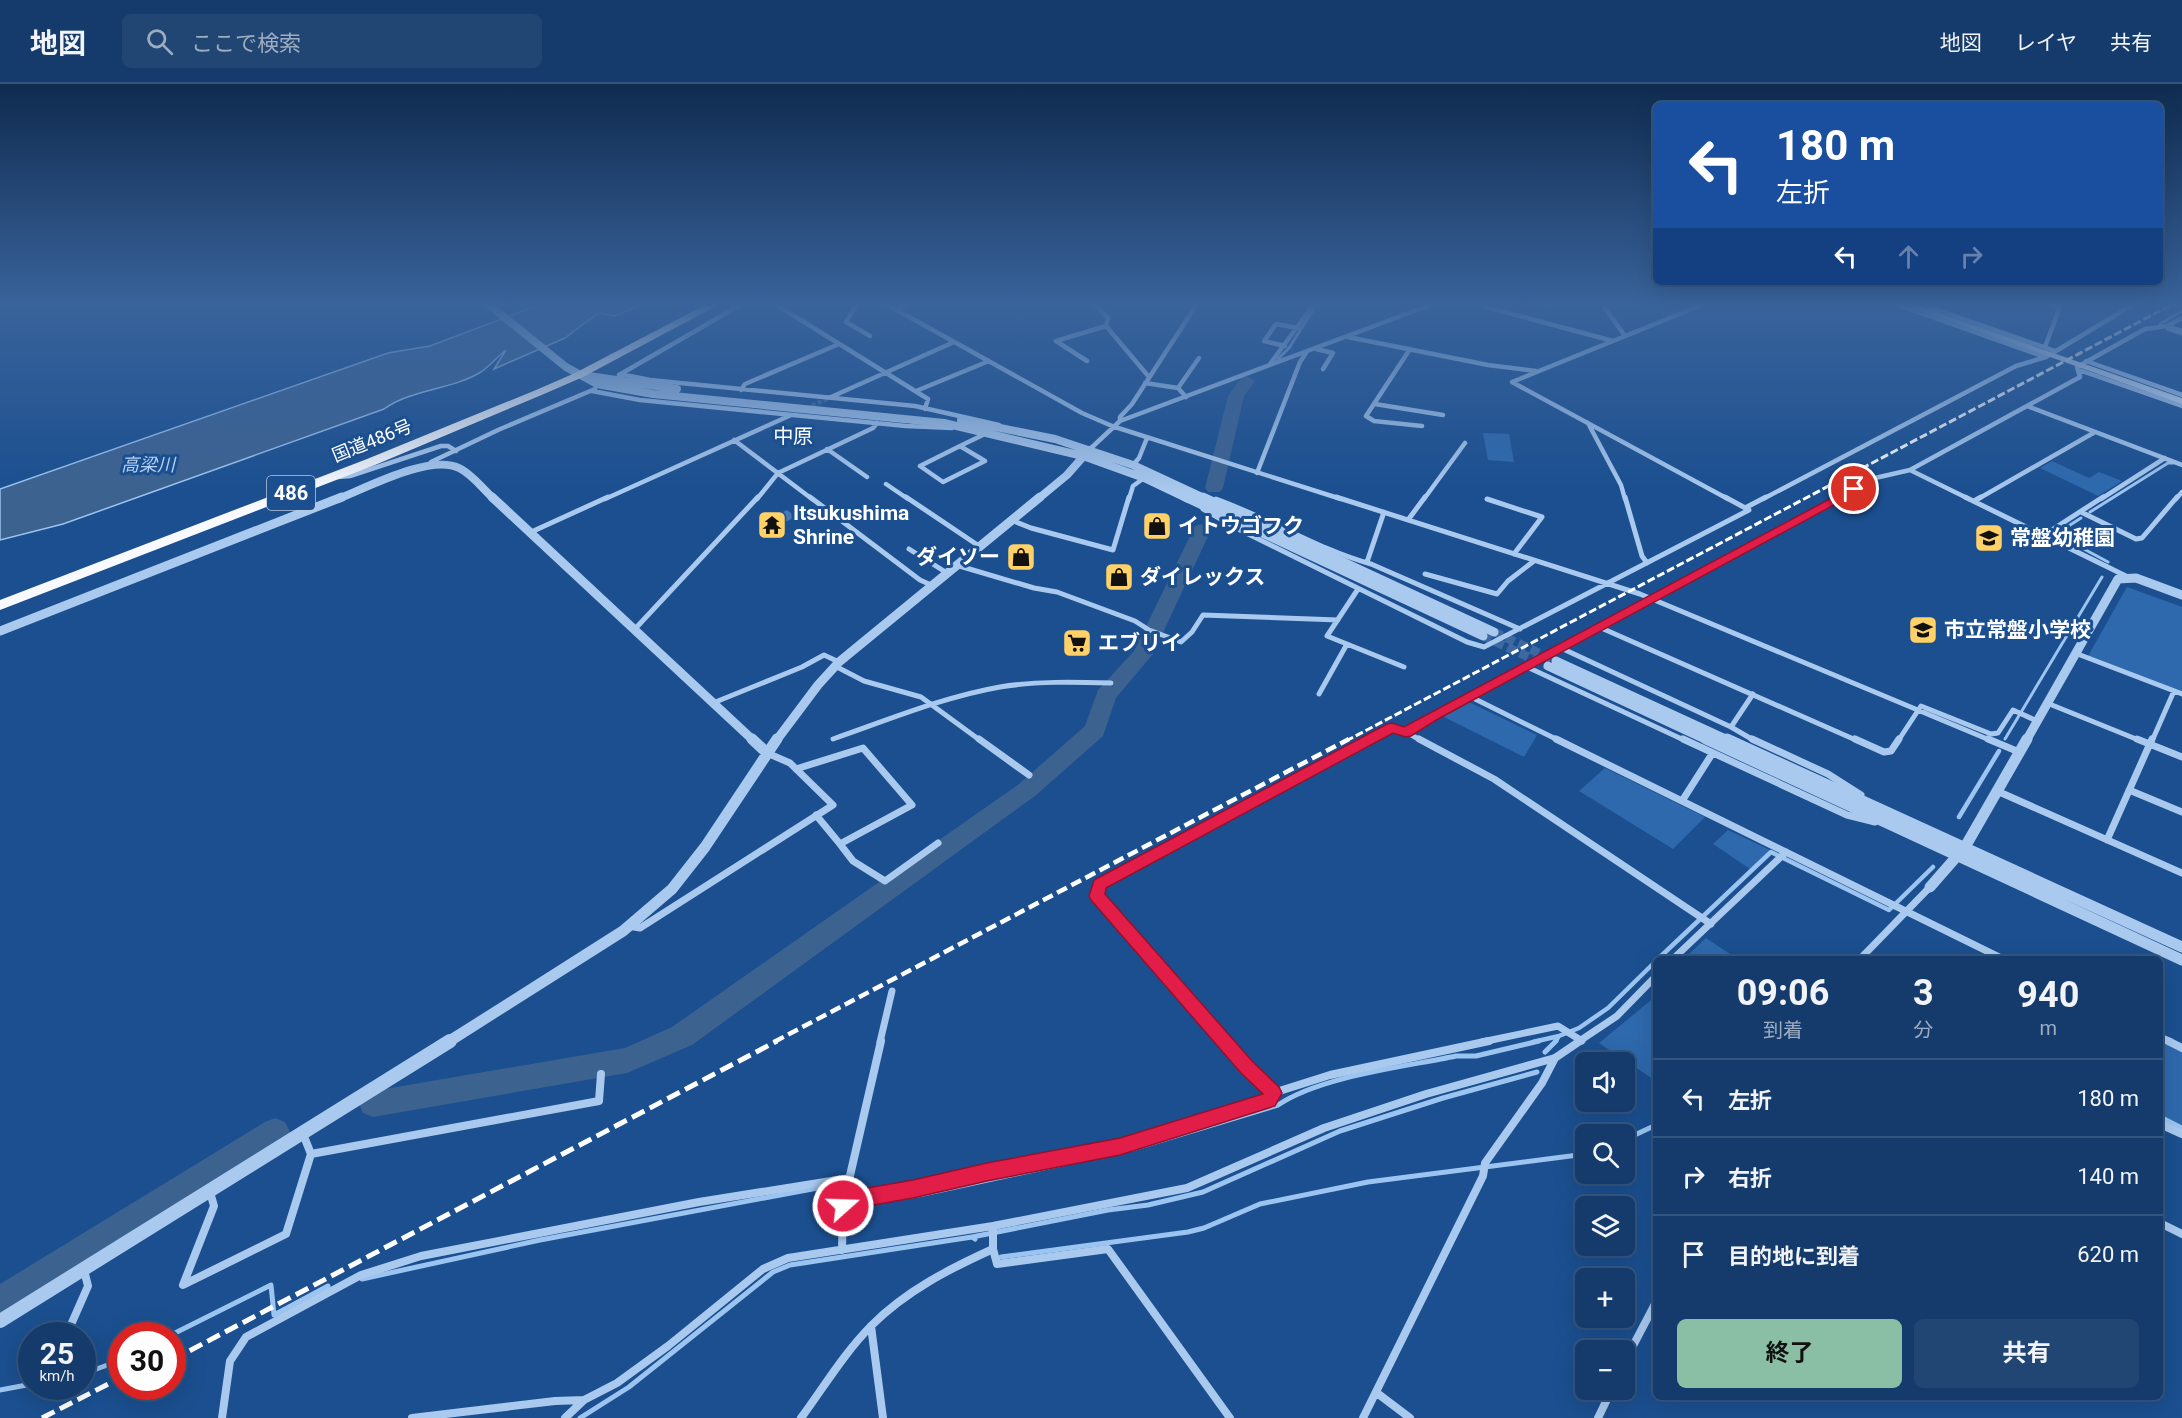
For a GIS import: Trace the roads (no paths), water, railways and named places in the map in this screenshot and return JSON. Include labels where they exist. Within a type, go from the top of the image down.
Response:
[{"type":"highway","name":"国道486号","points":[[0,605],[332,477],[596,366]]},
{"type":"main road","points":[[2083,366],[2182,401]]},
{"type":"street","points":[[565,366],[597,384],[653,394],[939,416],[1005,428]]},
{"type":"street","points":[[0,631],[431,462],[498,430],[592,391],[634,366]]},
{"type":"street","points":[[741,390],[745,384],[787,366]]},
{"type":"street","points":[[876,366],[928,399],[925,409]]},
{"type":"street","points":[[829,398],[898,366]]},
{"type":"street","points":[[916,391],[976,366]]},
{"type":"street","points":[[998,366],[1082,413],[1112,426],[1650,598],[2019,752]]},
{"type":"street","points":[[1140,366],[1149,377]]},
{"type":"street","points":[[1120,421],[1120,417],[1156,366]]},
{"type":"street","points":[[1178,388],[1193,366]]},
{"type":"street","points":[[0,1321],[303,1134],[628,926],[672,889],[705,847],[767,753],[818,685],[837,664],[1067,475],[1112,426],[1120,421],[1268,366]]},
{"type":"street","points":[[1257,473],[1298,366]]},
{"type":"street","points":[[1399,366],[1366,417],[1370,420],[1422,426]]},
{"type":"street","points":[[1499,366],[1539,371]]},
{"type":"street","points":[[1192,501],[1210,514],[1240,530],[1479,647],[1520,629],[1749,510],[1512,382],[1551,366]]},
{"type":"street","points":[[1745,508],[2016,366]]},
{"type":"street","points":[[1406,732],[1875,478],[1910,470],[2080,377],[2078,366]]},
{"type":"street","points":[[2101,366],[2182,395]]},
{"type":"street","points":[[2078,370],[2182,406]]},
{"type":"street","points":[[620,374],[650,380],[925,409],[981,419],[1086,453],[1144,478],[1483,636]]},
{"type":"street","points":[[579,375],[747,400],[944,423],[1133,465],[1494,632]]},
{"type":"street","points":[[1145,383],[1178,388],[1186,397]]},
{"type":"street","points":[[592,391],[640,400],[877,423],[972,429]]},
{"type":"street","points":[[1375,404],[1443,415]]},
{"type":"street","points":[[2027,406],[2182,465]]},
{"type":"street","points":[[529,533],[794,414]]},
{"type":"street","points":[[634,630],[749,509],[778,473],[873,428],[877,423]]},
{"type":"street","points":[[1588,423],[1621,485],[1642,556],[1647,563]]},
{"type":"street","points":[[959,446],[985,461],[943,482],[920,466],[959,446],[989,432]]},
{"type":"street","points":[[1974,501],[2095,432]]},
{"type":"street","points":[[1133,465],[1139,458],[1147,438]]},
{"type":"street","points":[[734,440],[920,580],[932,585]]},
{"type":"street","points":[[1408,520],[1465,443]]},
{"type":"street","points":[[332,477],[350,477],[441,446],[448,446],[456,451]]},
{"type":"street","points":[[827,449],[867,477]]},
{"type":"street","points":[[2044,535],[2165,458]]},
{"type":"street","points":[[431,462],[450,463],[462,469],[767,753],[790,763],[833,805],[640,928],[628,926]]},
{"type":"street","points":[[1910,470],[2128,577],[2182,595]]},
{"type":"street","points":[[1011,520],[1031,528],[1113,550],[1133,486],[1144,478]]},
{"type":"street","points":[[886,484],[979,546]]},
{"type":"street","points":[[2080,512],[2136,539],[2142,538],[2182,492]]},
{"type":"street","points":[[1201,495],[1244,509],[1350,558],[1367,562],[1520,629]]},
{"type":"street","points":[[1487,499],[1542,518],[1514,554]]},
{"type":"street","points":[[1367,562],[1384,512]]},
{"type":"street","points":[[909,549],[947,573]]},
{"type":"street","points":[[1425,574],[1497,594],[1512,576],[1534,561]]},
{"type":"street","points":[[956,565],[1034,588],[1057,592],[1135,621],[1149,630],[1181,642],[1192,632],[1203,615],[1338,620]]},
{"type":"street","points":[[1863,956],[1962,851],[2118,579],[2128,577]]},
{"type":"street","points":[[1358,589],[1327,636],[1404,667]]},
{"type":"street","points":[[1599,627],[1884,752],[1891,751],[1921,706],[1991,734],[1998,733],[2013,710],[2037,721]]},
{"type":"street","points":[[1319,694],[1347,644]]},
{"type":"street","points":[[1561,648],[1828,774],[1881,808]]},
{"type":"street","points":[[2074,653],[2182,694]]},
{"type":"street","points":[[713,703],[802,668],[824,655],[864,681],[921,698],[933,705],[1029,775]]},
{"type":"street","points":[[1898,828],[1552,664],[1881,808],[1962,851],[2182,960]]},
{"type":"street","points":[[1525,666],[1847,815],[1898,828],[1962,851],[2182,947]]},
{"type":"street","points":[[833,739],[933,705],[1000,687],[1057,682],[1111,683]]},
{"type":"street","points":[[2107,840],[2174,691]]},
{"type":"street","points":[[1731,727],[1753,694]]},
{"type":"street","points":[[1469,696],[1682,801],[1783,855],[1891,904],[1997,956]]},
{"type":"street","points":[[2048,703],[2182,757]]},
{"type":"street","points":[[1273,1093],[1247,1068],[1097,896],[1099,884],[1392,728],[1406,732],[1494,779],[1704,920]]},
{"type":"street","points":[[796,769],[863,748],[912,805],[840,844]]},
{"type":"street","points":[[1682,801],[1712,754]]},
{"type":"street","points":[[2129,790],[2182,812]]},
{"type":"street","points":[[1996,791],[2182,873]]},
{"type":"street","points":[[816,815],[853,861],[885,881],[938,843]]},
{"type":"street","points":[[1676,956],[1704,920],[1783,855]]},
{"type":"street","points":[[566,1418],[584,1400],[617,1383],[634,1371],[763,1269],[788,1258],[993,1231],[1187,1188],[1324,1128],[1426,1094],[1555,1058],[1617,1016],[1653,981]]},
{"type":"street","points":[[842,1250],[844,1201],[892,991]]},
{"type":"street","points":[[844,1201],[1120,1147],[1269,1100],[1273,1093],[1330,1075],[1558,1026],[1582,1041]]},
{"type":"street","points":[[2163,1038],[2182,1048]]},
{"type":"street","points":[[1363,1418],[1484,1168],[1542,1083],[1555,1058]]},
{"type":"street","points":[[311,1154],[599,1101],[601,1074]]},
{"type":"street","points":[[2163,1125],[2182,1134]]},
{"type":"street","points":[[210,1191],[214,1206],[183,1285],[286,1234],[311,1154],[303,1134]]},
{"type":"street","points":[[222,1418],[230,1361],[246,1337],[361,1275],[421,1256],[699,1202],[850,1178]]},
{"type":"street","points":[[2163,1224],[2182,1234]]},
{"type":"street","points":[[993,1231],[993,1249],[997,1264],[1108,1249],[1230,1418]]},
{"type":"street","points":[[801,1418],[871,1326],[886,1312],[944,1272],[993,1249]]},
{"type":"street","points":[[72,1322],[88,1286],[84,1269]]},
{"type":"street","points":[[1635,1342],[1653,1308]]},
{"type":"street","points":[[871,1326],[883,1418]]},
{"type":"street","points":[[1377,1393],[1410,1418]]},
{"type":"street","points":[[412,1418],[555,1401],[584,1400]]},
{"type":"street","points":[[1598,1418],[1607,1400]]},
{"type":"water","name":"高梁川","points":[[350,366],[488,366],[457,383],[407,397],[384,409],[63,524],[0,540],[0,489]]},
{"type":"waterway","points":[[1214,488],[1236,396],[1247,381]]},
{"type":"waterway","points":[[2090,512],[2168,463],[2173,463]]},
{"type":"waterway","points":[[2081,518],[2056,534],[2108,562]]},
{"type":"waterway","points":[[373,1104],[627,1060],[682,1036],[1027,790],[1095,730],[1106,695],[1143,654],[1202,530]]},
{"type":"waterway","points":[[2005,739],[2102,577]]},
{"type":"waterway","points":[[1959,817],[1999,751]]},
{"type":"waterway","points":[[1661,956],[1771,852],[1889,910],[1933,867]]},
{"type":"waterway","points":[[1559,1036],[1579,1028],[1608,1008],[1653,964]]},
{"type":"waterway","points":[[1533,1042],[1559,1036]]},
{"type":"waterway","points":[[1555,1042],[1559,1036]]},
{"type":"waterway","points":[[852,1204],[851,1206],[923,1194],[1132,1149],[1278,1105],[1296,1095],[1340,1080],[1456,1056],[1476,1056],[1539,1041]]},
{"type":"waterway","points":[[1545,1052],[1555,1042]]},
{"type":"waterway","points":[[972,1237],[1108,1210],[1148,1205],[1203,1192],[1340,1131],[1443,1098],[1537,1072]]},
{"type":"waterway","points":[[2163,1118],[2182,1128]]},
{"type":"waterway","points":[[1635,1135],[1653,1126]]},
{"type":"waterway","points":[[0,1303],[275,1132]]},
{"type":"waterway","points":[[1001,1257],[1188,1232],[1204,1228],[1260,1204],[1368,1182],[1575,1155]]},
{"type":"waterway","points":[[853,1182],[856,1181],[854,1193]]},
{"type":"waterway","points":[[362,1279],[540,1240],[839,1184]]},
{"type":"waterway","points":[[580,1418],[629,1387],[773,1272],[790,1265],[972,1237]]},
{"type":"waterway","points":[[186,1328],[271,1285],[274,1315],[328,1286]]},
{"type":"waterway","points":[[96,1369],[108,1365]]},
{"type":"waterway","points":[[0,1390],[18,1387]]},
{"type":"tunnel","points":[[794,414],[829,398]]},
{"type":"tunnel","points":[[1494,632],[1556,661]]},
{"type":"tunnel","points":[[1483,636],[1548,666]]},
{"type":"railway","points":[[1346,741],[2055,366]]},
{"type":"railway","points":[[774,1042],[1349,739]]},
{"type":"railway","points":[[186,1353],[777,1041]]},
{"type":"railway","points":[[42,1418],[108,1384]]},
{"type":"place","name":"Itsukushima Shrine","points":[[772,525]]},
{"type":"place","name":"イトウゴフク","points":[[1157,526]]},
{"type":"place","name":"常盤幼稚園","points":[[1989,538]]},
{"type":"place","name":"ダイソー","points":[[1021,557]]},
{"type":"place","name":"ダイレックス","points":[[1119,577]]},
{"type":"place","name":"市立常盤小学校","points":[[1923,630]]},
{"type":"place","name":"エブリイ","points":[[1077,643]]},
{"type":"district","name":"中原","points":[[793,436]]}]
